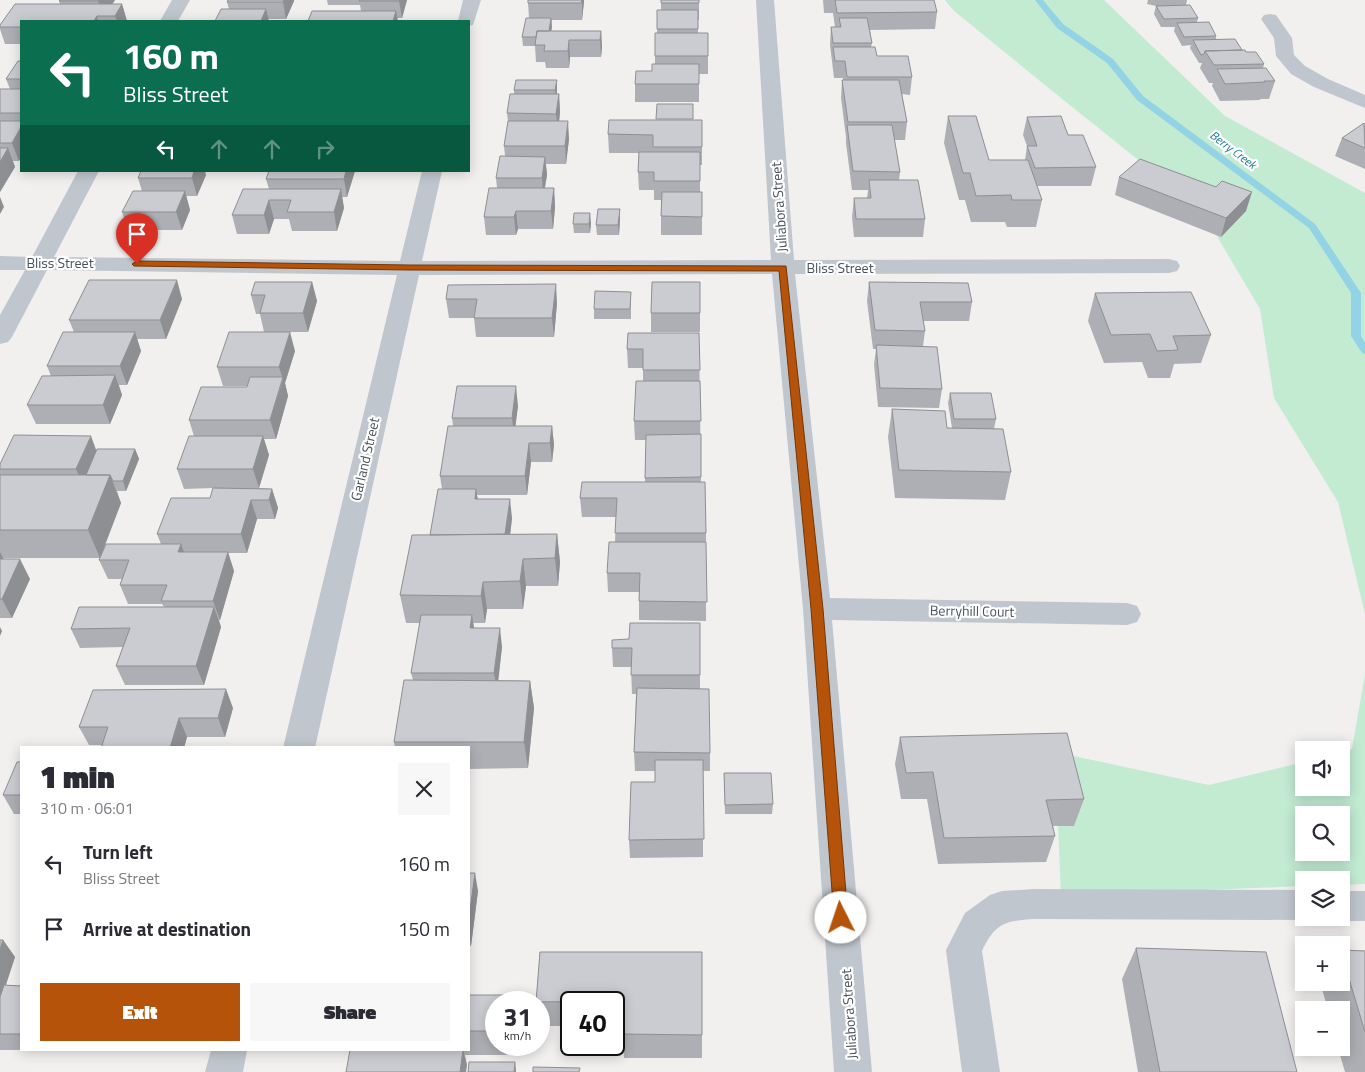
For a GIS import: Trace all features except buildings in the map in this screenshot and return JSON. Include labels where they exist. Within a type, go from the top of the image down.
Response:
[{"type":"street","points":[[170,20],[181,0]]},
{"type":"street","points":[[467,20],[472,0]]},
{"type":"street","name":"Juliabora Street","points":[[765,0],[783,268],[817,609],[853,1072]]},
{"type":"street","points":[[1270,19],[1283,38],[1285,56],[1298,70],[1321,83],[1365,102]]},
{"type":"street","points":[[0,337],[88,172]]},
{"type":"street","name":"Garland Street","points":[[299,746],[432,172]]},
{"type":"street","name":"Bliss Street","points":[[0,263],[409,268],[1169,266]]},
{"type":"street","name":"Berryhill Court","points":[[817,609],[1127,614]]},
{"type":"street","points":[[981,1072],[964,950],[977,924],[1002,906],[1034,904],[1295,905]]},
{"type":"street","points":[[1350,906],[1365,906]]},
{"type":"street","points":[[224,1072],[229,1051]]},
{"type":"green space","points":[[945,0],[1104,0],[1225,116],[1365,193],[1365,614],[1338,502],[1274,398],[1260,309],[1202,211],[953,10]]},
{"type":"green space","points":[[1365,674],[1365,884],[1350,885],[1350,871],[1295,871],[1295,886],[1061,896],[1055,752],[1209,785],[1295,764],[1295,796],[1350,796],[1350,750],[1352,749]]},
{"type":"waterway","name":"Berry Creek","points":[[1039,0],[1060,26],[1110,61],[1140,98],[1312,226],[1356,293],[1356,336],[1365,351]]},
{"type":"route","points":[[137,264],[409,268],[783,268],[817,609],[841,918]]}]
